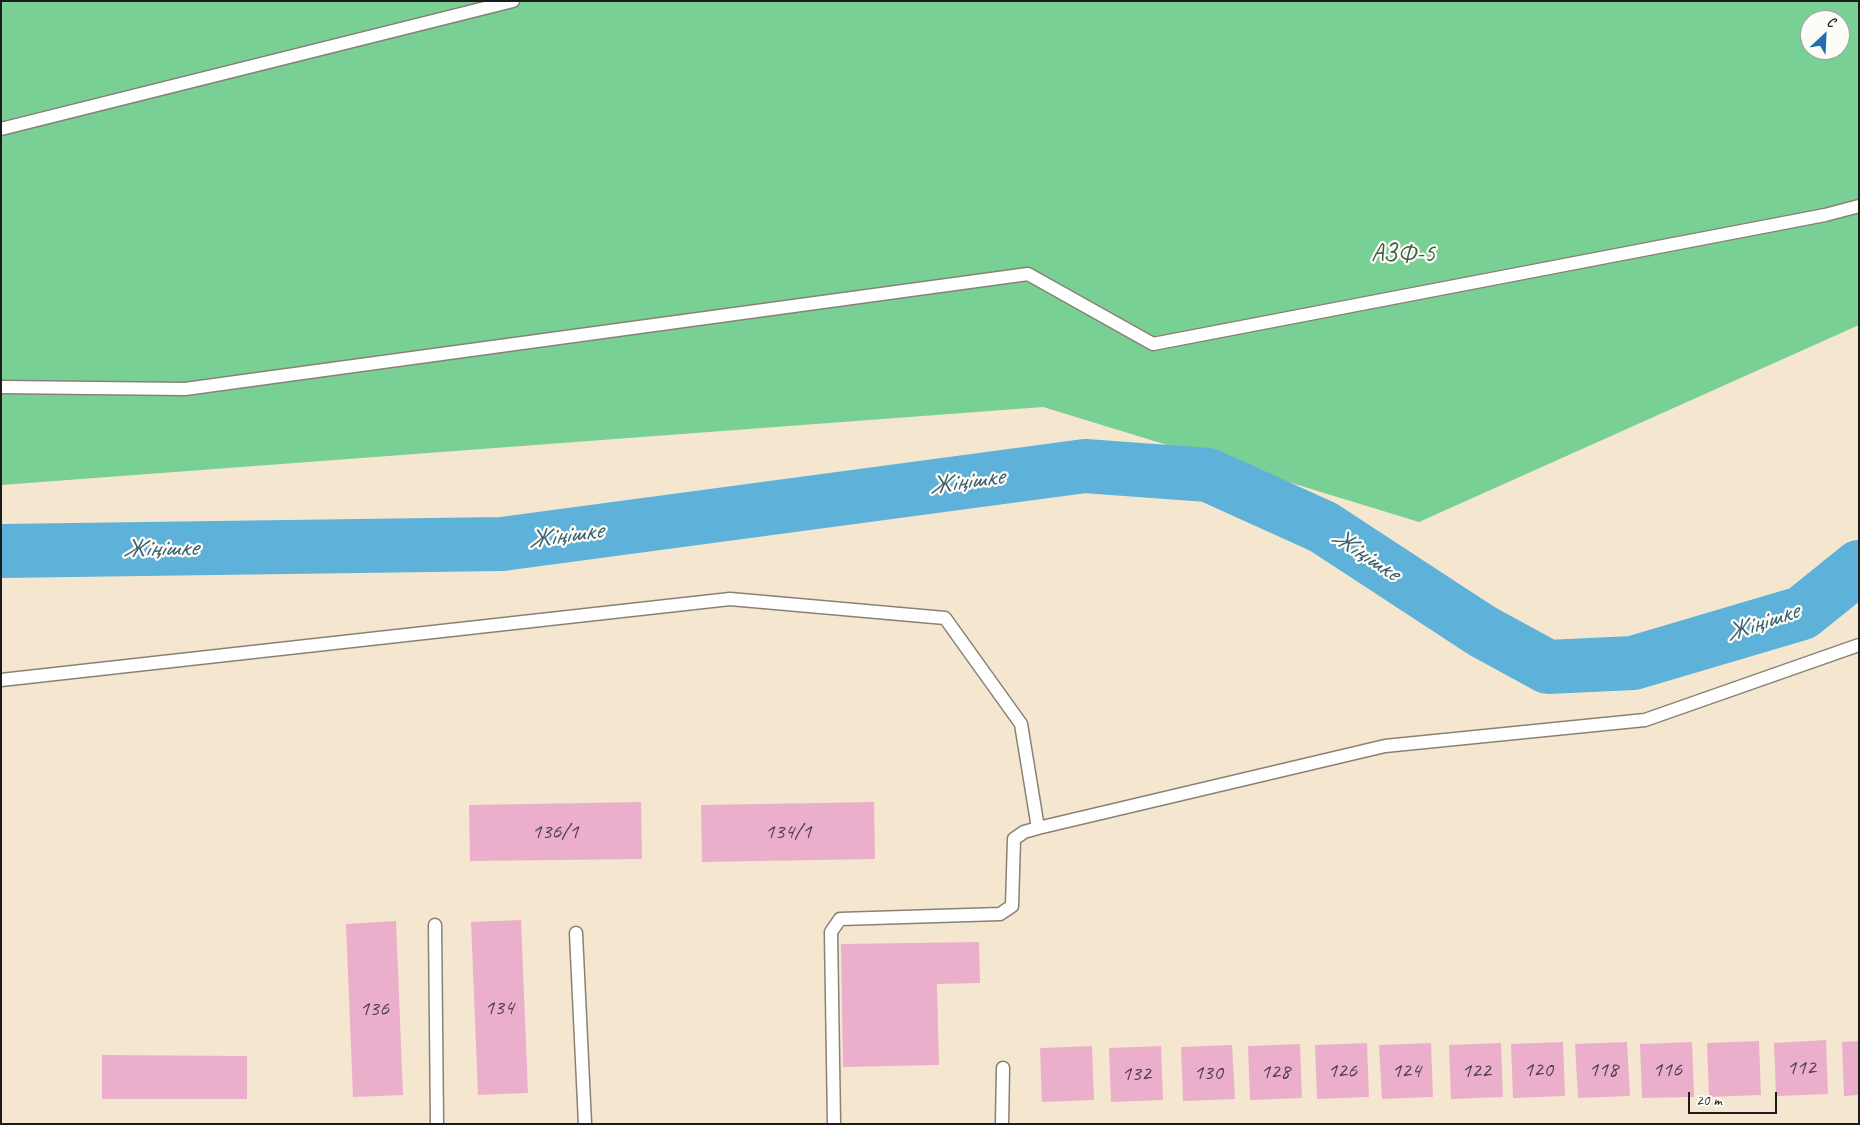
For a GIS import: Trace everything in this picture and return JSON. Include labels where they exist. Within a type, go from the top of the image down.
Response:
[{"type":"lane","points":[[1,129],[513,1]]},
{"type":"lane","points":[[1,387],[185,389],[1028,274],[1153,344],[1825,215],[1859,206]]},
{"type":"lane","points":[[1,680],[730,599],[945,618],[1021,724],[1038,828]]},
{"type":"lane","points":[[834,1124],[831,932],[840,918],[1000,914],[1012,906],[1014,839],[1024,832],[1385,746],[1645,720],[1859,645]]},
{"type":"lane","points":[[435,925],[437,1124]]},
{"type":"lane","points":[[576,933],[585,1124]]},
{"type":"lane","points":[[1002,1124],[1003,1068]]},
{"type":"green space","name":"АЗФ-5","points":[[1,1],[1859,1],[1859,325],[1419,522],[1043,407],[1,485]]},
{"type":"building","points":[[641,802],[642,859],[470,861],[469,805]]},
{"type":"building","points":[[874,802],[875,859],[702,862],[701,805]]},
{"type":"building","points":[[521,920],[528,1093],[478,1095],[471,922]]},
{"type":"building","points":[[396,921],[403,1095],[353,1097],[346,924]]},
{"type":"building","points":[[979,942],[980,983],[937,984],[939,1065],[843,1067],[841,944]]},
{"type":"building","points":[[1826,1040],[1828,1094],[1776,1096],[1774,1043]]},
{"type":"building","points":[[1759,1041],[1761,1095],[1709,1097],[1707,1043]]},
{"type":"building","points":[[1859,1041],[1859,1095],[1844,1096],[1842,1042]]},
{"type":"building","points":[[1563,1042],[1565,1096],[1513,1098],[1511,1044]]},
{"type":"building","points":[[1627,1042],[1630,1096],[1578,1098],[1575,1044]]},
{"type":"building","points":[[1692,1042],[1694,1097],[1642,1098],[1640,1044]]},
{"type":"building","points":[[1367,1043],[1369,1097],[1317,1099],[1315,1045]]},
{"type":"building","points":[[1431,1043],[1433,1097],[1382,1099],[1379,1045]]},
{"type":"building","points":[[1501,1043],[1503,1097],[1451,1099],[1449,1045]]},
{"type":"building","points":[[1300,1044],[1302,1098],[1250,1100],[1248,1046]]},
{"type":"building","points":[[1232,1045],[1235,1099],[1183,1101],[1181,1047]]},
{"type":"building","points":[[1092,1046],[1094,1100],[1042,1102],[1040,1048]]},
{"type":"building","points":[[1161,1046],[1163,1100],[1111,1102],[1109,1048]]},
{"type":"building","points":[[102,1055],[247,1056],[247,1099],[102,1099]]},
{"type":"waterway","name":"Жіңішке","points":[[1,551],[502,544],[1085,466],[1208,475],[1323,527],[1482,631],[1548,667],[1633,663],[1802,613],[1859,567]]}]
